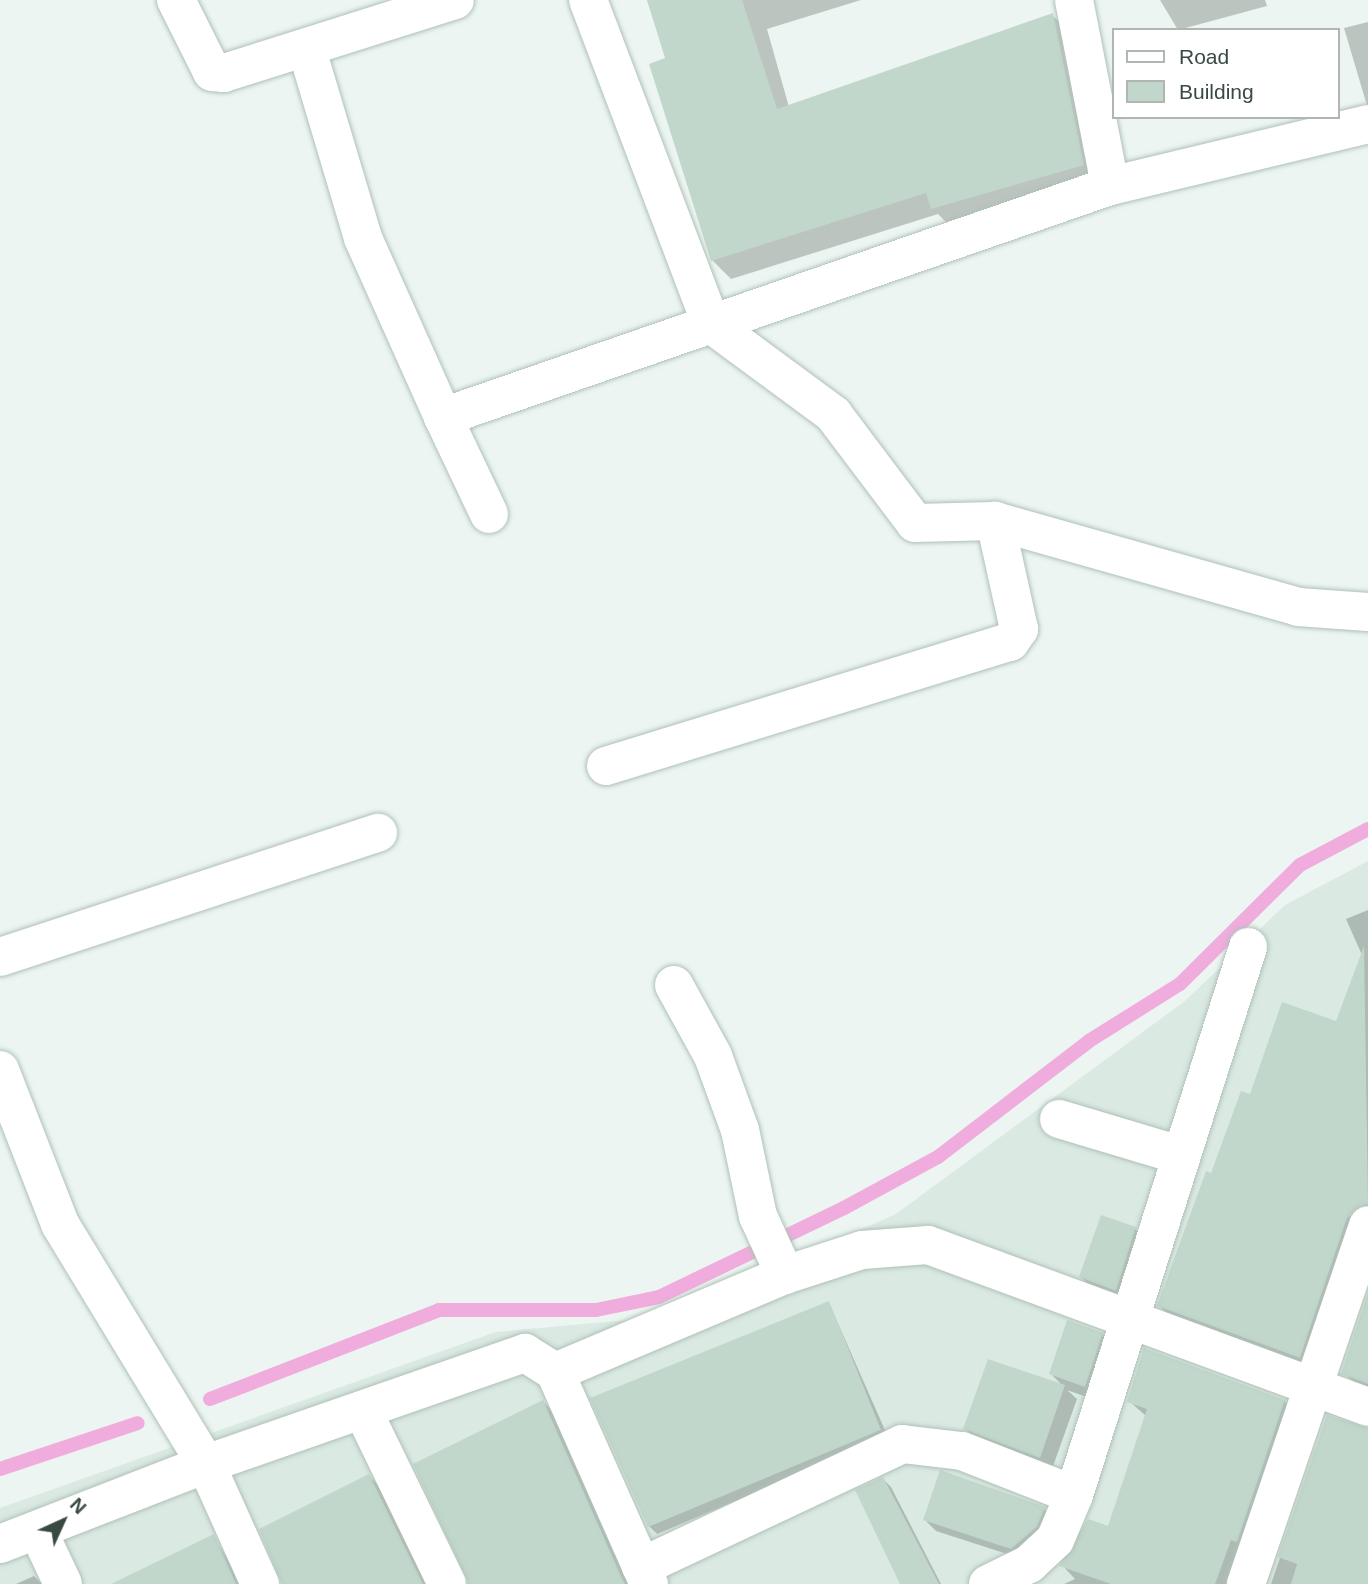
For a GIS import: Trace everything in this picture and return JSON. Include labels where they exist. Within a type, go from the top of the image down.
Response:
[{"type":"street","points":[[176,0],[212,72],[239,71],[455,0]]},
{"type":"street","points":[[588,0],[711,324],[833,414],[915,523],[995,521],[1298,607],[1368,612]]},
{"type":"street","points":[[1074,0],[1110,186]]},
{"type":"street","points":[[307,50],[363,238],[489,514]]},
{"type":"street","points":[[443,417],[1110,186],[1368,124]]},
{"type":"street","points":[[606,766],[1010,642],[1019,629],[995,521]]},
{"type":"street","points":[[0,957],[378,833]]},
{"type":"street","points":[[988,1584],[1028,1564],[1055,1540],[1074,1495],[1126,1316],[1248,947]]},
{"type":"street","points":[[674,985],[713,1056],[740,1130],[761,1224],[782,1268]]},
{"type":"street","points":[[0,1070],[60,1224],[206,1464],[260,1584]]},
{"type":"street","points":[[1059,1119],[1180,1154]]},
{"type":"street","points":[[1246,1584],[1368,1225]]},
{"type":"street","points":[[555,1373],[782,1268],[862,1251],[928,1245],[1368,1406]]},
{"type":"street","points":[[0,1545],[39,1533],[206,1464],[525,1353],[555,1373],[645,1576],[902,1444],[962,1451],[1074,1495]]},
{"type":"street","points":[[363,1411],[447,1584]]},
{"type":"street","points":[[39,1533],[63,1584]]},
{"type":"shaded area","points":[[1368,861],[1368,1584],[0,1584],[0,1508],[496,1332],[670,1316],[896,1214],[1185,1001],[1285,905]]},
{"type":"building","points":[[647,0],[742,0],[777,109],[1053,13],[1084,165],[931,209],[926,193],[711,261],[649,64],[665,58]]},
{"type":"building","points":[[1364,946],[1368,1204],[1347,1218],[1300,1358],[1157,1306],[1206,1171],[1211,1173],[1241,1091],[1250,1094],[1282,1002],[1336,1021]]},
{"type":"building","points":[[1101,1215],[1136,1227],[1116,1291],[1079,1277]]},
{"type":"building","points":[[1368,1293],[1368,1384],[1341,1374]]},
{"type":"building","points":[[829,1301],[881,1430],[648,1527],[590,1398]]},
{"type":"building","points":[[1067,1320],[1103,1333],[1085,1387],[1049,1374]]},
{"type":"building","points":[[1144,1348],[1285,1400],[1237,1542],[1231,1540],[1215,1584],[1111,1584],[1059,1566],[1088,1519],[1108,1526],[1147,1409],[1127,1402]]},
{"type":"building","points":[[988,1359],[1065,1385],[1040,1458],[963,1429]]},
{"type":"building","points":[[543,1400],[625,1584],[469,1584],[413,1464]]},
{"type":"building","points":[[1327,1415],[1368,1428],[1368,1584],[1291,1584],[1297,1564],[1278,1557]]},
{"type":"building","points":[[940,1470],[1045,1507],[1037,1527],[1011,1549],[923,1520]]},
{"type":"building","points":[[369,1474],[423,1584],[282,1584],[259,1529]]},
{"type":"building","points":[[883,1477],[939,1584],[900,1584],[855,1490]]},
{"type":"building","points":[[214,1534],[236,1584],[111,1584]]},
{"type":"waterway","points":[[210,1399],[439,1310],[596,1310],[659,1297],[844,1208],[938,1157],[1089,1041],[1180,984],[1300,865],[1368,829]]},
{"type":"waterway","points":[[0,1469],[138,1423]]}]
